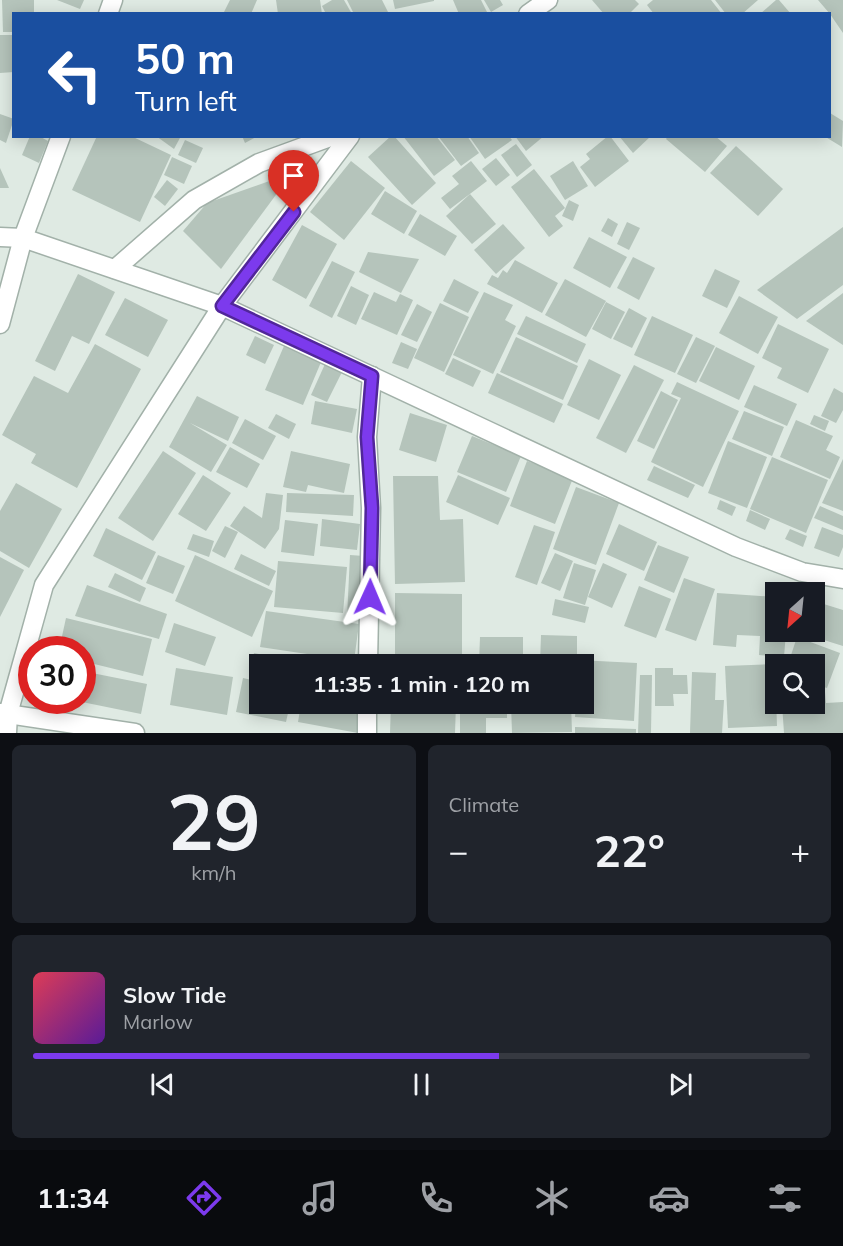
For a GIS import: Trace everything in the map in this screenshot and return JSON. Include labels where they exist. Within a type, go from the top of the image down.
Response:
[{"type":"street","points":[[531,12],[548,0]]},
{"type":"street","points":[[0,324],[23,238],[60,138]]},
{"type":"street","points":[[115,269],[194,200],[259,163],[328,138]]},
{"type":"street","points":[[7,733],[4,713],[44,585],[222,306],[348,138]]},
{"type":"street","points":[[0,237],[23,238],[222,306],[736,547],[802,572],[843,579]]},
{"type":"street","points":[[368,654],[372,508],[367,437],[372,376]]},
{"type":"street","points":[[4,713],[135,733]]},
{"type":"street","points":[[367,733],[368,714]]},
{"type":"building","points":[[2,0],[34,0],[34,12],[12,12],[12,32],[3,32]]},
{"type":"building","points":[[57,0],[84,0],[80,9]]},
{"type":"building","points":[[230,0],[257,0],[252,12],[224,12]]},
{"type":"building","points":[[276,0],[320,0],[322,12],[278,12]]},
{"type":"building","points":[[332,0],[344,0],[351,12],[325,12],[322,6]]},
{"type":"building","points":[[347,0],[382,0],[388,12],[353,12]]},
{"type":"building","points":[[393,0],[434,0],[434,1],[395,9]]},
{"type":"building","points":[[453,0],[481,0],[487,12],[458,12]]},
{"type":"building","points":[[484,0],[500,0],[503,5],[491,12]]},
{"type":"building","points":[[592,0],[635,0],[639,4],[631,12],[602,12]]},
{"type":"building","points":[[653,0],[711,0],[720,12],[652,12],[647,5]]},
{"type":"building","points":[[715,0],[758,0],[744,12],[724,12]]},
{"type":"building","points":[[779,0],[789,12],[762,12]]},
{"type":"building","points":[[818,0],[843,0],[843,33],[831,12],[828,12]]},
{"type":"building","points":[[0,35],[12,35],[12,72],[0,73]]},
{"type":"building","points":[[0,114],[12,118],[12,125],[6,143],[0,140]]},
{"type":"building","points":[[831,114],[843,121],[842,147],[827,138],[831,138]]},
{"type":"building","points":[[29,138],[43,138],[48,141],[39,163],[22,155]]},
{"type":"building","points":[[96,138],[135,138],[171,155],[140,222],[72,190]]},
{"type":"building","points":[[159,138],[180,138],[174,149]]},
{"type":"building","points":[[243,138],[254,138],[245,143]]},
{"type":"building","points":[[389,138],[396,138],[436,183],[412,205],[368,157]]},
{"type":"building","points":[[405,138],[438,138],[455,160],[434,176]]},
{"type":"building","points":[[440,138],[468,138],[479,153],[461,166]]},
{"type":"building","points":[[470,138],[510,138],[512,140],[485,159]]},
{"type":"building","points":[[516,138],[542,138],[526,151]]},
{"type":"building","points":[[606,138],[612,138],[629,161],[595,187],[580,167],[590,159],[586,154]]},
{"type":"building","points":[[621,138],[649,138],[633,153]]},
{"type":"building","points":[[717,138],[727,146],[705,172],[666,139]]},
{"type":"building","points":[[185,140],[203,148],[196,163],[178,155]]},
{"type":"building","points":[[516,144],[532,165],[517,177],[501,155]]},
{"type":"building","points":[[736,146],[783,189],[758,216],[710,173]]},
{"type":"building","points":[[172,157],[192,166],[184,184],[164,175]]},
{"type":"building","points":[[496,158],[510,175],[496,186],[482,169]]},
{"type":"building","points":[[351,161],[385,188],[344,240],[310,212]]},
{"type":"building","points":[[471,161],[487,181],[450,209],[441,198],[459,184],[452,176]]},
{"type":"building","points":[[573,161],[588,186],[565,200],[550,176]]},
{"type":"building","points":[[0,168],[9,188],[0,188]]},
{"type":"building","points":[[534,169],[565,208],[555,216],[563,226],[549,237],[511,187]]},
{"type":"building","points":[[275,179],[281,188],[221,269],[183,231],[207,203]]},
{"type":"building","points":[[167,180],[178,189],[165,206],[154,197]]},
{"type":"building","points":[[385,191],[417,211],[404,234],[371,214]]},
{"type":"building","points":[[470,194],[496,224],[472,244],[446,216]]},
{"type":"building","points":[[569,200],[579,205],[573,221],[562,216]]},
{"type":"building","points":[[420,214],[457,236],[445,256],[408,235]]},
{"type":"building","points":[[608,218],[618,224],[612,237],[601,231]]},
{"type":"building","points":[[627,222],[640,228],[629,250],[617,244]]},
{"type":"building","points":[[503,224],[525,248],[496,274],[474,250]]},
{"type":"building","points":[[302,225],[337,244],[306,299],[272,280]]},
{"type":"building","points":[[843,227],[843,285],[797,319],[757,290]]},
{"type":"building","points":[[589,237],[627,257],[610,288],[573,268]]},
{"type":"building","points":[[368,252],[419,259],[401,293],[359,272]]},
{"type":"building","points":[[633,257],[655,268],[639,300],[617,288]]},
{"type":"building","points":[[515,260],[558,283],[542,313],[487,284],[492,275],[498,278],[503,270],[507,273]]},
{"type":"building","points":[[332,261],[355,272],[332,318],[309,306]]},
{"type":"building","points":[[715,269],[740,281],[727,308],[702,296]]},
{"type":"building","points":[[78,274],[115,292],[89,344],[72,336],[55,371],[35,361]]},
{"type":"building","points":[[454,279],[479,292],[468,313],[443,301]]},
{"type":"building","points":[[565,279],[606,301],[586,337],[545,315]]},
{"type":"building","points":[[351,286],[369,295],[356,325],[337,316]]},
{"type":"building","points":[[374,292],[396,302],[400,294],[413,300],[397,335],[361,319]]},
{"type":"building","points":[[484,292],[513,305],[505,320],[516,326],[493,374],[453,355]]},
{"type":"building","points":[[843,293],[843,345],[806,321]]},
{"type":"building","points":[[739,296],[778,317],[758,354],[719,333]]},
{"type":"building","points":[[125,298],[168,320],[148,357],[105,335]]},
{"type":"building","points":[[606,302],[625,312],[611,339],[592,329]]},
{"type":"building","points":[[440,303],[469,317],[444,372],[414,358]]},
{"type":"building","points":[[417,304],[432,312],[417,342],[401,335]]},
{"type":"building","points":[[629,308],[647,318],[632,348],[613,339]]},
{"type":"building","points":[[526,316],[586,344],[577,363],[517,334]]},
{"type":"building","points":[[652,316],[693,335],[675,373],[634,355]]},
{"type":"building","points":[[778,324],[829,349],[808,393],[777,378],[782,368],[762,358]]},
{"type":"building","points":[[255,336],[274,345],[265,364],[246,355]]},
{"type":"building","points":[[516,337],[578,366],[563,400],[500,372]]},
{"type":"building","points":[[696,337],[715,346],[696,383],[677,374]]},
{"type":"building","points":[[287,339],[324,355],[303,405],[265,390]]},
{"type":"building","points":[[401,342],[417,349],[408,369],[392,363]]},
{"type":"building","points":[[95,344],[141,369],[77,488],[31,463],[36,454],[2,435],[34,376],[68,393]]},
{"type":"building","points":[[716,347],[755,366],[739,400],[699,381]]},
{"type":"building","points":[[453,358],[481,371],[473,387],[445,374]]},
{"type":"building","points":[[589,359],[621,375],[599,420],[567,405]]},
{"type":"building","points":[[325,364],[342,372],[327,402],[311,395]]},
{"type":"building","points":[[634,365],[664,380],[626,453],[596,438]]},
{"type":"building","points":[[497,373],[563,404],[554,423],[488,393]]},
{"type":"building","points":[[677,382],[739,411],[703,487],[651,462],[681,398],[671,394]]},
{"type":"building","points":[[754,385],[797,404],[787,426],[744,407]]},
{"type":"building","points":[[834,388],[843,393],[843,410],[836,423],[821,416]]},
{"type":"building","points":[[661,391],[678,400],[654,449],[637,441]]},
{"type":"building","points":[[197,396],[239,417],[228,441],[190,423],[227,445],[211,472],[169,447]]},
{"type":"building","points":[[315,401],[357,409],[352,433],[311,424]]},
{"type":"building","points":[[744,411],[784,427],[772,456],[732,439]]},
{"type":"building","points":[[410,413],[447,425],[436,462],[399,450]]},
{"type":"building","points":[[276,414],[296,424],[289,439],[268,428]]},
{"type":"building","points":[[814,415],[829,421],[825,431],[810,424]]},
{"type":"building","points":[[245,419],[276,436],[263,460],[232,443]]},
{"type":"building","points":[[796,420],[833,436],[826,450],[840,457],[830,479],[780,457]]},
{"type":"building","points":[[472,436],[521,456],[506,492],[457,472]]},
{"type":"building","points":[[728,441],[767,457],[747,508],[708,493]]},
{"type":"building","points":[[230,447],[260,464],[247,488],[216,472]]},
{"type":"building","points":[[163,451],[196,473],[153,541],[118,518]]},
{"type":"building","points":[[291,451],[350,464],[344,493],[308,485],[306,492],[283,487]]},
{"type":"building","points":[[772,457],[828,480],[806,533],[750,509]]},
{"type":"building","points":[[843,459],[843,511],[822,503]]},
{"type":"building","points":[[527,461],[573,478],[555,524],[510,506]]},
{"type":"building","points":[[654,466],[695,485],[688,498],[647,480]]},
{"type":"building","points":[[203,475],[231,493],[206,531],[178,514]]},
{"type":"building","points":[[458,475],[510,498],[498,525],[446,502]]},
{"type":"building","points":[[393,476],[438,476],[440,520],[463,519],[465,582],[395,584]]},
{"type":"building","points":[[16,483],[62,509],[29,568],[0,551],[0,511]]},
{"type":"building","points":[[576,487],[619,503],[596,565],[553,549]]},
{"type":"building","points":[[266,493],[283,495],[279,529],[265,549],[230,526],[244,506],[262,518]]},
{"type":"building","points":[[287,493],[354,495],[353,516],[286,512]]},
{"type":"building","points":[[720,500],[736,507],[732,516],[717,509]]},
{"type":"building","points":[[820,506],[843,516],[843,530],[814,518]]},
{"type":"building","points":[[750,510],[770,519],[765,530],[746,521]]},
{"type":"building","points":[[322,519],[360,524],[357,550],[320,546]]},
{"type":"building","points":[[285,520],[318,524],[314,556],[281,552]]},
{"type":"building","points":[[619,524],[657,542],[644,571],[606,554]]},
{"type":"building","points":[[534,525],[555,532],[537,585],[515,577]]},
{"type":"building","points":[[225,526],[238,532],[225,558],[212,551]]},
{"type":"building","points":[[822,527],[843,535],[843,547],[839,557],[814,548]]},
{"type":"building","points":[[106,528],[156,552],[142,580],[93,556]]},
{"type":"building","points":[[790,529],[807,536],[803,547],[785,539]]},
{"type":"building","points":[[193,534],[214,541],[209,557],[187,549]]},
{"type":"building","points":[[658,545],[689,557],[674,593],[644,580]]},
{"type":"building","points":[[555,553],[573,561],[560,591],[541,583]]},
{"type":"building","points":[[241,554],[276,571],[269,586],[234,569]]},
{"type":"building","points":[[158,555],[185,566],[173,594],[146,583]]},
{"type":"building","points":[[195,555],[273,591],[252,637],[175,601]]},
{"type":"building","points":[[350,555],[364,556],[361,618],[347,618]]},
{"type":"building","points":[[0,557],[24,570],[0,617]]},
{"type":"building","points":[[278,561],[347,567],[343,613],[274,607]]},
{"type":"building","points":[[574,563],[596,570],[585,605],[563,598]]},
{"type":"building","points":[[603,563],[627,574],[612,608],[588,597]]},
{"type":"building","points":[[115,573],[146,588],[140,602],[108,587]]},
{"type":"building","points":[[684,578],[715,589],[696,641],[665,630]]},
{"type":"building","points":[[87,585],[167,614],[159,639],[75,616]]},
{"type":"building","points":[[639,586],[671,599],[656,638],[624,626]]},
{"type":"building","points":[[395,593],[462,594],[462,654],[395,654]]},
{"type":"building","points":[[717,593],[765,596],[765,642],[785,642],[784,654],[765,655],[759,655],[760,636],[737,635],[736,647],[713,645]]},
{"type":"building","points":[[555,599],[589,607],[585,623],[552,615]]},
{"type":"building","points":[[825,604],[843,610],[843,646],[825,640]]},
{"type":"building","points":[[266,611],[359,624],[355,654],[307,654],[260,647]]},
{"type":"building","points":[[66,618],[152,639],[143,676],[96,664],[96,636],[62,636]]},
{"type":"building","points":[[174,623],[216,637],[205,666],[165,652]]},
{"type":"building","points":[[541,635],[577,636],[577,654],[540,654]]},
{"type":"building","points":[[480,637],[523,637],[523,654],[479,654]]},
{"type":"building","points":[[795,642],[810,642],[840,653],[827,688],[825,687],[825,654],[791,654]]},
{"type":"building","points":[[594,661],[637,663],[634,721],[575,717],[575,714],[594,714]]},
{"type":"building","points":[[765,664],[765,714],[777,714],[777,726],[728,728],[725,666]]},
{"type":"building","points":[[176,668],[233,677],[227,715],[170,705]]},
{"type":"building","points":[[655,668],[673,668],[673,675],[687,675],[688,694],[673,694],[674,706],[655,706]]},
{"type":"building","points":[[692,672],[716,673],[715,700],[724,700],[722,733],[690,733]]},
{"type":"building","points":[[96,674],[147,684],[141,714],[96,705]]},
{"type":"building","points":[[640,675],[652,675],[651,733],[638,733]]},
{"type":"building","points":[[243,678],[249,679],[249,714],[288,714],[286,722],[236,712]]},
{"type":"building","points":[[825,692],[826,703],[843,702],[843,733],[784,733],[783,714],[825,714]]},
{"type":"building","points":[[299,714],[361,714],[358,733],[298,722]]},
{"type":"building","points":[[391,714],[456,714],[455,733],[390,733]]},
{"type":"building","points":[[460,714],[507,714],[507,718],[486,718],[486,733],[460,733]]},
{"type":"building","points":[[511,714],[571,714],[572,732],[512,733]]},
{"type":"building","points":[[575,727],[636,729],[636,733],[575,733]]},
{"type":"route","points":[[294,212],[222,306],[372,376],[367,437],[372,508],[370,597]]}]
